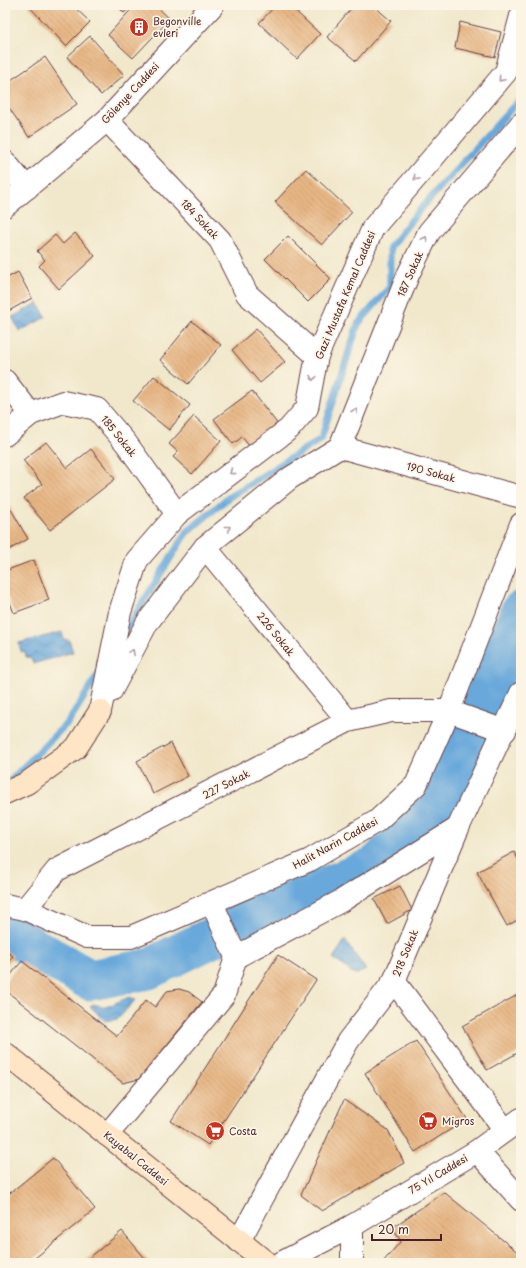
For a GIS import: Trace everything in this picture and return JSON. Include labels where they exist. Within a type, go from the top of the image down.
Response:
[{"type":"street","name":"Gölenye Caddesi","points":[[5,206],[107,120],[208,6]]},
{"type":"street","name":"Gazi Mustafa Kemal Caddesi","points":[[100,711],[120,612],[137,560],[177,514],[289,428],[307,408],[318,356],[373,228],[506,72],[521,16]]},
{"type":"street","name":"184 Sokak","points":[[107,120],[220,240],[247,294],[318,356]]},
{"type":"street","name":"187 Sokak","points":[[340,447],[408,275],[429,232],[521,124]]},
{"type":"street","points":[[5,162],[27,188]]},
{"type":"street","points":[[5,381],[31,414]]},
{"type":"street","name":"185 Sokak","points":[[5,435],[31,414],[64,402],[97,409],[126,443],[177,514]]},
{"type":"street","name":"Gazi Mustafa Kemal Caddesi","points":[[14,789],[76,748],[100,711],[147,624],[205,547],[290,478],[340,447]]},
{"type":"street","name":"190 Sokak","points":[[340,447],[521,497]]},
{"type":"street","name":"Halit Narin Caddesi","points":[[15,907],[87,937],[131,937],[212,904],[310,860],[377,821],[416,785],[449,711],[521,524]]},
{"type":"street","name":"226 Sokak","points":[[205,547],[348,721]]},
{"type":"street","name":"218 Sokak","points":[[239,1241],[348,1041],[394,981],[458,828],[505,731],[521,692]]},
{"type":"street","name":"227 Sokak","points":[[15,907],[57,870],[348,721],[391,711],[449,711],[505,731]]},
{"type":"street","points":[[236,957],[341,901],[458,828]]},
{"type":"street","points":[[106,1135],[224,995],[236,957],[212,904]]},
{"type":"street","points":[[394,981],[513,1124]]},
{"type":"street","name":"Kayabal Caddesi","points":[[5,1054],[266,1263]]},
{"type":"street","name":"75 Yıl Caddesi","points":[[281,1263],[352,1226],[477,1150],[513,1124]]},
{"type":"street","points":[[477,1150],[521,1200]]},
{"type":"street","points":[[352,1226],[352,1263]]},
{"type":"water","points":[[38,303],[46,317],[20,331],[12,317]]},
{"type":"water","points":[[62,632],[64,640],[69,640],[73,652],[33,664],[31,658],[26,657],[25,651],[21,652],[19,643]]},
{"type":"water","points":[[345,940],[366,970],[355,975],[333,958]]},
{"type":"water","points":[[129,997],[136,999],[118,1019],[105,1021],[90,1006],[93,1004],[106,1007]]},
{"type":"building","points":[[28,5],[72,5],[90,22],[66,46]]},
{"type":"building","points":[[116,5],[132,5],[124,13]]},
{"type":"building","name":"Begonville evleri","points":[[135,5],[155,5],[170,19],[133,58],[108,35]]},
{"type":"building","points":[[276,5],[289,5],[320,34],[297,59],[259,23]]},
{"type":"building","points":[[354,5],[373,5],[391,21],[356,61],[327,37]]},
{"type":"building","points":[[460,22],[501,32],[495,57],[455,48]]},
{"type":"building","points":[[90,36],[124,75],[101,95],[67,57]]},
{"type":"building","points":[[45,57],[77,104],[29,137],[5,102],[5,84]]},
{"type":"building","points":[[306,169],[352,212],[322,245],[275,202]]},
{"type":"building","points":[[75,233],[95,256],[59,289],[39,266],[45,260],[37,251],[55,235],[63,244]]},
{"type":"building","points":[[288,236],[331,279],[308,302],[265,259]]},
{"type":"building","points":[[18,272],[32,298],[5,313],[5,279]]},
{"type":"building","points":[[192,321],[221,345],[188,384],[160,360]]},
{"type":"building","points":[[256,329],[285,362],[260,383],[232,350]]},
{"type":"building","points":[[154,376],[190,405],[169,430],[133,401]]},
{"type":"building","points":[[252,391],[279,426],[250,447],[242,437],[233,444],[214,419]]},
{"type":"building","points":[[194,416],[221,441],[192,474],[173,457],[178,452],[169,444]]},
{"type":"building","points":[[46,442],[67,468],[91,449],[115,479],[50,530],[24,498],[42,484],[23,460]]},
{"type":"building","points":[[8,504],[28,539],[5,552],[5,505]]},
{"type":"building","points":[[34,560],[49,600],[14,613],[5,590],[5,571]]},
{"type":"building","points":[[171,743],[188,776],[153,794],[137,761]]},
{"type":"building","points":[[514,852],[521,865],[521,918],[507,926],[477,872]]},
{"type":"building","points":[[400,886],[412,910],[387,924],[374,899]]},
{"type":"building","points":[[5,950],[13,956],[5,966]]},
{"type":"building","points":[[278,955],[316,980],[208,1145],[171,1121]]},
{"type":"building","points":[[22,961],[117,1036],[146,1000],[155,1007],[167,991],[179,989],[189,992],[202,1002],[139,1079],[123,1083],[5,990],[5,982]]},
{"type":"building","points":[[521,993],[521,1051],[487,1070],[462,1026]]},
{"type":"building","points":[[416,1041],[467,1119],[415,1152],[365,1073]]},
{"type":"building","points":[[344,1100],[388,1130],[404,1163],[322,1211],[301,1195]]},
{"type":"building","points":[[53,1158],[95,1209],[29,1263],[5,1263],[5,1197]]},
{"type":"building","points":[[444,1192],[521,1255],[521,1263],[382,1263],[401,1241],[392,1228]]},
{"type":"building","points":[[122,1231],[149,1263],[83,1263]]},
{"type":"waterway","points":[[124,633],[186,533],[229,497],[321,439],[358,324],[390,287],[390,247],[417,213],[521,98]]},
{"type":"waterway","points":[[5,934],[15,937],[90,980],[148,969],[258,915],[375,867],[414,829],[443,797],[521,611]]},
{"type":"waterway","points":[[8,783],[69,721],[99,673]]},
{"type":"place","name":"Begonville evleri","points":[[139,27]]},
{"type":"place","name":"Migros","points":[[428,1121]]},
{"type":"place","name":"Costa","points":[[215,1131]]}]
